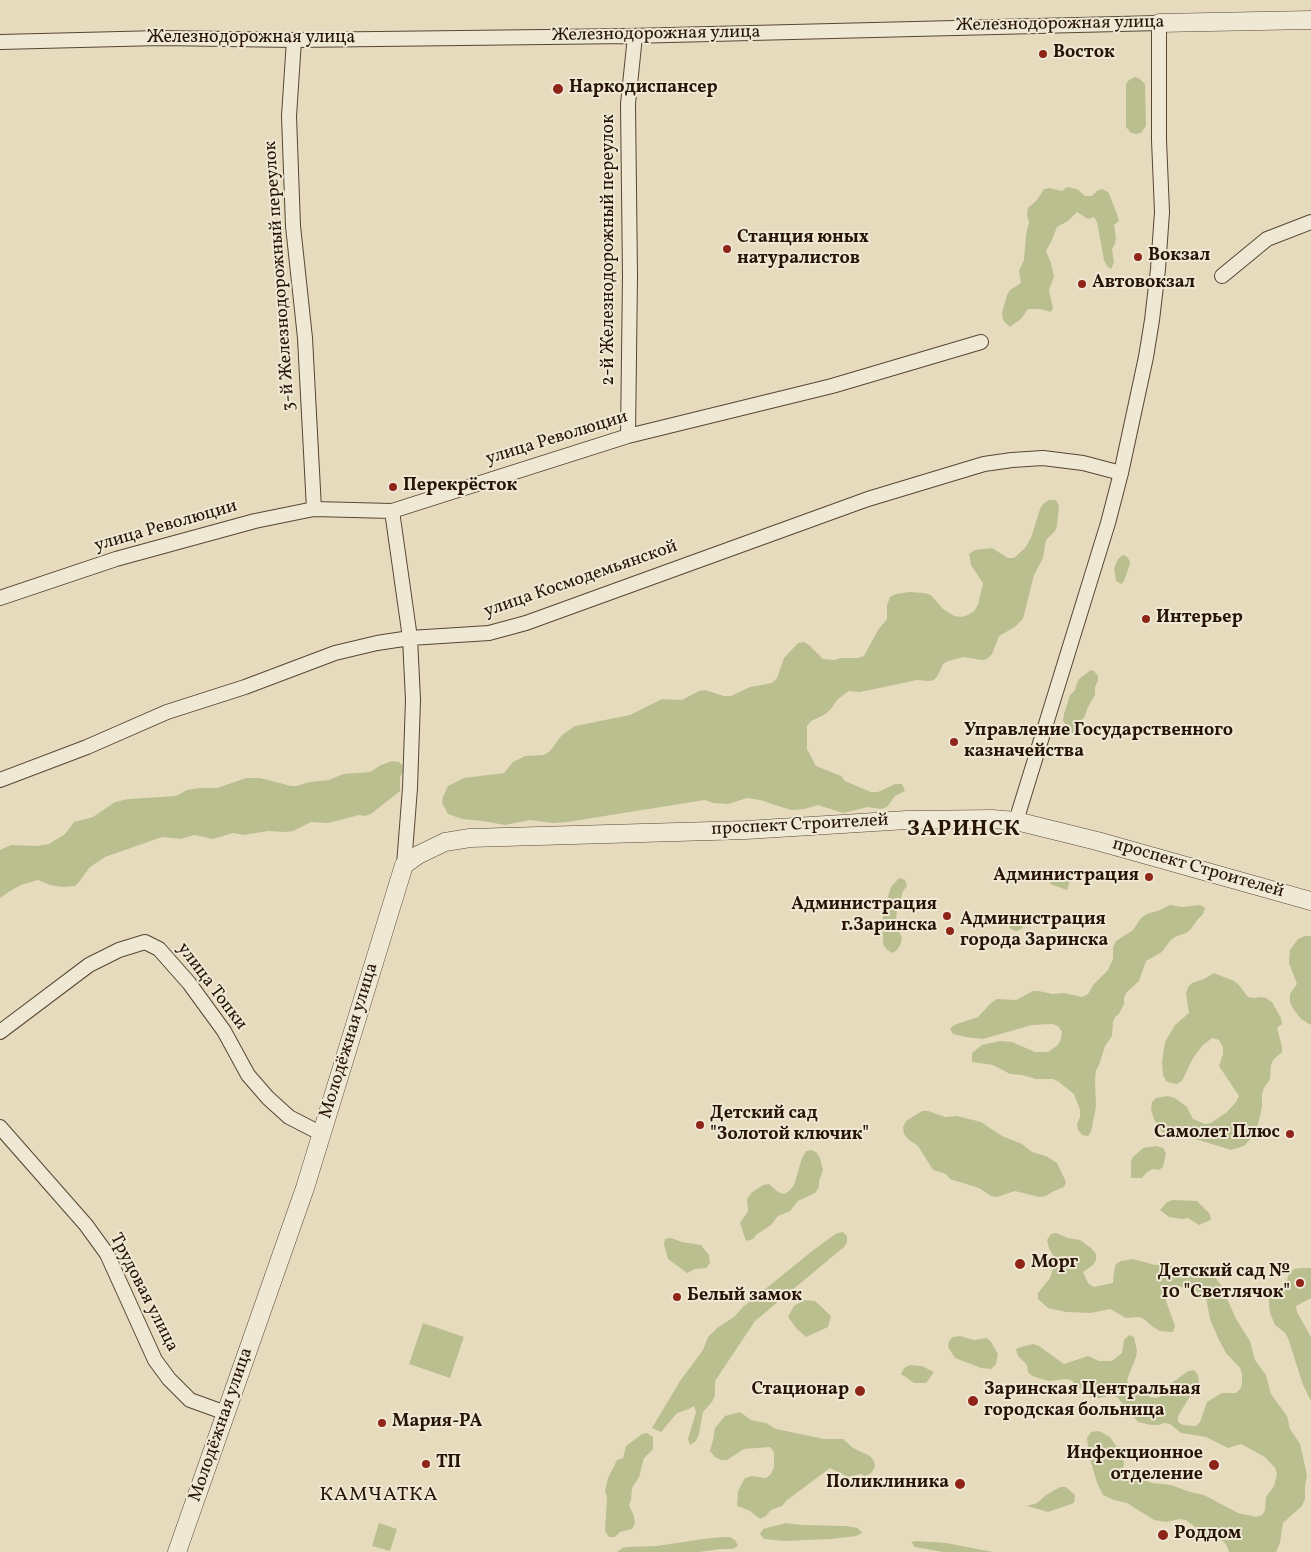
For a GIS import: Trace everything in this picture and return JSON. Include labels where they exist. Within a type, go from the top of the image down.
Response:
[{"type":"street","name":"Железнодорожная улица","points":[[0,42],[160,38],[294,40],[635,36],[1311,20]]},
{"type":"street","points":[[1016,821],[1084,602],[1121,474],[1146,357],[1158,269],[1162,212],[1159,140],[1160,23]]},
{"type":"street","name":"2-й Железнодорожный переулок","points":[[628,436],[630,276],[628,104],[635,36]]},
{"type":"street","name":"3-й Железнодорожный переулок","points":[[294,40],[289,116],[293,226],[305,338],[314,510]]},
{"type":"street","points":[[1222,276],[1267,239],[1311,222]]},
{"type":"street","name":"улица Революции","points":[[0,598],[116,559],[255,522],[314,510],[392,511],[628,436],[832,386],[982,342]]},
{"type":"street","name":"улица Космодемьянской","points":[[0,780],[87,747],[167,712],[245,687],[335,653],[377,643],[410,638],[489,633],[526,623],[868,499],[984,464],[1043,458],[1083,463],[1121,474]]},
{"type":"street","name":"Молодёжная улица","points":[[177,1552],[302,1197],[404,866],[413,710],[410,638],[392,511]]},
{"type":"street","name":"проспект Строителей","points":[[404,866],[418,855],[445,842],[470,838],[746,830],[965,818],[1016,821],[1097,841],[1311,902]]},
{"type":"street","name":"улица Топки","points":[[0,1032],[89,965],[119,950],[145,942],[159,949],[189,983],[224,1031],[248,1075],[268,1098],[290,1117],[322,1134]]},
{"type":"street","name":"Трудовая улица","points":[[0,1127],[86,1225],[107,1254],[155,1360],[169,1379],[190,1400],[226,1414]]},
{"type":"green space","points":[[1135,77],[1145,84],[1146,126],[1141,133],[1136,134],[1131,133],[1126,127],[1126,84]]},
{"type":"green space","points":[[1067,187],[1077,189],[1085,196],[1092,196],[1102,189],[1108,192],[1119,221],[1114,225],[1116,237],[1112,249],[1114,262],[1111,269],[1104,260],[1097,222],[1094,217],[1088,219],[1077,212],[1068,221],[1057,227],[1046,251],[1054,277],[1049,290],[1053,308],[1051,312],[1040,309],[1028,309],[1021,319],[1010,327],[1003,320],[1002,313],[1010,290],[1021,283],[1019,271],[1024,260],[1029,222],[1028,208],[1037,200],[1044,189],[1050,188],[1062,191]]},
{"type":"green space","points":[[1049,500],[1056,500],[1059,506],[1057,526],[1055,531],[1046,540],[1043,558],[1034,575],[1023,619],[1015,627],[999,636],[992,654],[987,659],[964,657],[948,661],[943,664],[934,680],[917,680],[860,692],[849,691],[838,699],[824,715],[811,721],[807,726],[807,749],[816,766],[841,776],[845,781],[871,792],[878,792],[895,784],[902,784],[905,791],[895,796],[887,807],[881,809],[868,807],[843,813],[818,805],[791,810],[747,798],[728,804],[713,803],[705,800],[567,822],[553,823],[530,820],[505,825],[462,819],[448,814],[442,803],[448,786],[464,778],[504,773],[513,762],[525,756],[544,755],[550,751],[562,735],[575,726],[630,715],[662,699],[682,700],[705,690],[724,696],[731,696],[750,687],[772,683],[777,678],[784,658],[798,643],[804,642],[809,645],[823,659],[835,660],[864,656],[878,630],[887,619],[887,605],[890,597],[896,594],[909,592],[931,595],[943,609],[954,616],[968,615],[978,605],[983,583],[971,565],[969,554],[975,550],[992,548],[1008,558],[1014,558],[1025,548],[1031,538],[1040,509]]},
{"type":"green space","points":[[1123,555],[1130,561],[1130,564],[1124,581],[1121,584],[1116,581],[1114,568],[1118,559]]},
{"type":"green space","points":[[1091,670],[1098,676],[1095,695],[1084,718],[1079,722],[1078,732],[1075,734],[1072,733],[1063,721],[1064,714],[1070,695],[1075,690],[1079,679]]},
{"type":"green space","points":[[392,761],[399,762],[403,766],[403,772],[400,777],[400,791],[371,814],[328,823],[311,822],[293,831],[286,832],[268,831],[244,835],[233,833],[213,839],[194,835],[181,839],[162,837],[105,857],[90,867],[75,886],[62,887],[38,880],[21,885],[0,898],[0,850],[11,845],[36,846],[49,844],[65,834],[74,822],[93,817],[115,802],[128,799],[176,796],[187,790],[217,788],[246,778],[260,778],[297,786],[310,782],[329,780],[343,774],[370,772]]},
{"type":"green space","points":[[1055,869],[1072,875],[1067,890],[1050,884]]},
{"type":"green space","points":[[899,878],[905,880],[907,886],[903,891],[897,908],[896,925],[902,938],[901,943],[893,953],[887,950],[883,944],[883,912],[891,887]]},
{"type":"green space","points":[[1170,905],[1182,907],[1200,905],[1205,908],[1203,914],[1191,929],[1175,937],[1162,952],[1146,961],[1139,981],[1126,993],[1124,1004],[1113,1022],[1112,1036],[1105,1046],[1096,1070],[1096,1107],[1091,1132],[1088,1136],[1082,1135],[1078,1130],[1077,1124],[1080,1110],[1074,1094],[1059,1082],[1053,1079],[1036,1079],[1010,1074],[993,1065],[972,1062],[972,1053],[982,1045],[1000,1041],[1012,1042],[1035,1052],[1048,1052],[1058,1045],[1062,1032],[1058,1026],[1052,1024],[1032,1025],[983,1039],[953,1034],[950,1029],[954,1025],[978,1017],[997,999],[1016,1000],[1033,991],[1052,994],[1064,993],[1082,997],[1088,994],[1094,984],[1108,970],[1113,959],[1113,947],[1116,941],[1133,930],[1141,918],[1147,914]]},
{"type":"green space","points":[[1013,917],[1019,917],[1023,924],[1019,931],[1013,931],[1009,927],[1009,921]]},
{"type":"green space","points":[[1311,936],[1311,1025],[1301,1019],[1290,1002],[1290,994],[1297,984],[1289,963],[1290,950],[1298,939]]},
{"type":"green space","points":[[1214,973],[1234,981],[1248,997],[1266,998],[1272,1002],[1281,1018],[1282,1024],[1277,1028],[1282,1052],[1273,1060],[1271,1065],[1270,1079],[1262,1094],[1262,1107],[1256,1133],[1244,1146],[1231,1150],[1186,1136],[1167,1135],[1162,1132],[1151,1110],[1152,1102],[1156,1098],[1168,1096],[1175,1098],[1187,1107],[1193,1119],[1205,1124],[1211,1123],[1227,1112],[1239,1096],[1219,1066],[1223,1047],[1219,1040],[1212,1038],[1202,1046],[1193,1058],[1182,1081],[1177,1084],[1171,1083],[1166,1081],[1163,1075],[1162,1062],[1165,1042],[1175,1025],[1189,1013],[1186,994],[1188,987],[1192,983]]},
{"type":"green space","points":[[922,1111],[928,1111],[945,1117],[957,1116],[981,1122],[1002,1136],[1022,1144],[1032,1152],[1046,1156],[1057,1163],[1066,1182],[1064,1187],[1046,1196],[1039,1197],[1015,1191],[997,1197],[991,1196],[979,1188],[950,1179],[946,1174],[933,1170],[918,1146],[904,1134],[903,1127],[906,1121]]},
{"type":"green space","points":[[1156,1146],[1163,1148],[1166,1153],[1163,1167],[1159,1170],[1153,1169],[1147,1172],[1142,1178],[1131,1178],[1131,1162],[1133,1157],[1143,1148]]},
{"type":"green space","points":[[812,1150],[820,1158],[823,1170],[819,1187],[815,1193],[798,1201],[790,1211],[778,1216],[771,1225],[753,1239],[746,1241],[740,1223],[748,1211],[747,1199],[751,1193],[763,1185],[769,1184],[778,1192],[784,1194],[789,1191],[794,1185],[802,1158],[806,1151]]},
{"type":"green space","points":[[1173,1200],[1197,1201],[1210,1214],[1211,1220],[1199,1225],[1188,1218],[1169,1217],[1160,1210],[1167,1202]]},
{"type":"green space","points":[[843,1232],[847,1236],[847,1242],[844,1247],[755,1321],[715,1381],[715,1395],[712,1402],[703,1412],[696,1441],[690,1445],[688,1439],[696,1412],[694,1406],[677,1413],[661,1432],[652,1428],[680,1381],[703,1350],[708,1337],[816,1248],[837,1233]]},
{"type":"green space","points":[[1056,1233],[1080,1240],[1096,1254],[1096,1260],[1093,1265],[1083,1272],[1088,1283],[1094,1287],[1113,1283],[1116,1264],[1133,1259],[1155,1265],[1169,1265],[1180,1270],[1197,1273],[1203,1271],[1214,1276],[1221,1285],[1236,1319],[1250,1341],[1255,1360],[1266,1375],[1271,1394],[1287,1416],[1290,1429],[1300,1444],[1307,1475],[1305,1499],[1302,1506],[1283,1523],[1280,1543],[1276,1552],[1229,1552],[1223,1541],[1204,1534],[1186,1520],[1180,1519],[1166,1522],[1154,1520],[1127,1503],[1103,1495],[1097,1483],[1089,1455],[1087,1438],[1091,1432],[1099,1431],[1110,1437],[1122,1455],[1123,1469],[1128,1474],[1152,1483],[1171,1485],[1204,1495],[1238,1513],[1256,1517],[1262,1515],[1265,1510],[1266,1497],[1274,1486],[1277,1474],[1275,1468],[1265,1457],[1241,1444],[1228,1448],[1206,1437],[1181,1433],[1170,1424],[1151,1425],[1138,1422],[1117,1397],[1111,1395],[1096,1399],[1089,1396],[1071,1380],[1050,1381],[1032,1376],[1028,1372],[1027,1365],[1018,1356],[1016,1349],[1033,1344],[1039,1346],[1064,1364],[1088,1356],[1099,1361],[1112,1361],[1122,1353],[1124,1340],[1129,1335],[1134,1337],[1137,1351],[1127,1380],[1129,1385],[1141,1389],[1150,1397],[1156,1398],[1161,1396],[1173,1382],[1188,1371],[1194,1370],[1198,1375],[1197,1389],[1178,1416],[1178,1422],[1183,1425],[1196,1426],[1200,1422],[1207,1402],[1222,1393],[1236,1393],[1241,1388],[1242,1374],[1240,1368],[1226,1353],[1218,1338],[1210,1319],[1206,1298],[1202,1293],[1175,1285],[1166,1292],[1165,1298],[1175,1326],[1173,1332],[1160,1331],[1144,1319],[1139,1317],[1126,1318],[1110,1309],[1091,1313],[1066,1312],[1048,1308],[1038,1299],[1038,1293],[1050,1278],[1054,1266],[1055,1259],[1047,1240],[1051,1234]]},
{"type":"green space","points":[[671,1238],[701,1245],[709,1255],[710,1263],[706,1268],[695,1269],[687,1273],[668,1259],[664,1245],[665,1239]]},
{"type":"green space","points":[[1311,1268],[1311,1298],[1296,1306],[1297,1312],[1311,1337],[1311,1401],[1303,1385],[1288,1338],[1275,1325],[1270,1313],[1269,1304],[1269,1295],[1273,1289],[1285,1286],[1289,1274],[1294,1269]]},
{"type":"green space","points":[[804,1300],[815,1301],[831,1316],[828,1327],[806,1337],[788,1317],[794,1306]]},
{"type":"green space","points":[[423,1323],[464,1337],[450,1378],[409,1364]]},
{"type":"green space","points":[[960,1336],[974,1340],[987,1338],[998,1354],[996,1364],[991,1369],[981,1368],[955,1358],[948,1347],[949,1341],[953,1337]]},
{"type":"green space","points":[[910,1365],[922,1366],[934,1372],[926,1383],[914,1383],[901,1374],[904,1368]]},
{"type":"green space","points":[[740,1412],[751,1420],[766,1423],[776,1429],[824,1439],[843,1439],[853,1448],[870,1456],[874,1461],[875,1467],[871,1473],[865,1476],[860,1474],[848,1477],[830,1468],[782,1506],[771,1510],[760,1519],[750,1511],[737,1506],[738,1491],[745,1478],[752,1476],[766,1478],[771,1474],[774,1467],[774,1452],[770,1447],[744,1449],[727,1460],[721,1460],[710,1451],[715,1428],[725,1416]]},
{"type":"green space","points":[[647,1433],[653,1437],[653,1449],[644,1458],[639,1477],[632,1488],[629,1505],[635,1524],[632,1529],[620,1532],[615,1537],[609,1537],[605,1531],[607,1497],[605,1491],[608,1478],[617,1460],[623,1458],[626,1446],[642,1434]]},
{"type":"green space","points":[[1060,1487],[1066,1487],[1075,1495],[1074,1503],[1048,1512],[1027,1506],[1037,1503]]},
{"type":"green space","points":[[379,1523],[397,1529],[390,1551],[372,1546]]},
{"type":"green space","points":[[786,1523],[846,1526],[858,1528],[862,1533],[856,1536],[831,1539],[783,1541],[764,1539],[760,1534],[763,1529]]},
{"type":"green space","points":[[730,1537],[735,1540],[738,1546],[733,1549],[699,1552],[617,1552],[627,1547],[657,1546]]},
{"type":"green space","points":[[911,1542],[946,1543],[993,1552],[943,1552],[915,1547]]},
{"type":"place","name":"Восток","points":[[1043,54]]},
{"type":"place","name":"Наркодиспансер","points":[[558,89]]},
{"type":"place","name":"Станция юных натуралистов","points":[[727,249]]},
{"type":"place","name":"Вокзал","points":[[1138,257]]},
{"type":"place","name":"Автовокзал","points":[[1082,284]]},
{"type":"place","name":"Перекрёсток","points":[[393,487]]},
{"type":"place","name":"Интерьер","points":[[1146,619]]},
{"type":"place","name":"Управление Государственного казначейства","points":[[954,742]]},
{"type":"place","name":"Администрация","points":[[1149,877]]},
{"type":"place","name":"Администрация г.Заринска","points":[[947,916]]},
{"type":"place","name":"Администрация города Заринска","points":[[950,931]]},
{"type":"place","name":"Детский сад \"Золотой ключик\"","points":[[700,1125]]},
{"type":"place","name":"Самолет Плюс","points":[[1290,1134]]},
{"type":"place","name":"Морг","points":[[1020,1264]]},
{"type":"place","name":"Детский сад № 10 \"Светлячок\"","points":[[1300,1283]]},
{"type":"place","name":"Белый замок","points":[[677,1297]]},
{"type":"place","name":"Стационар","points":[[860,1391]]},
{"type":"place","name":"Заринская Центральная городская больница","points":[[973,1401]]},
{"type":"place","name":"Мария-РА","points":[[382,1423]]},
{"type":"place","name":"ТП","points":[[426,1464]]},
{"type":"place","name":"Инфекционное отделение","points":[[1214,1465]]},
{"type":"place","name":"Поликлиника","points":[[960,1484]]},
{"type":"place","name":"Роддом","points":[[1163,1535]]},
{"type":"district","name":"ЗАРИНСК","points":[[964,831]]},
{"type":"district","name":"КАМЧАТКА","points":[[379,1496]]}]
